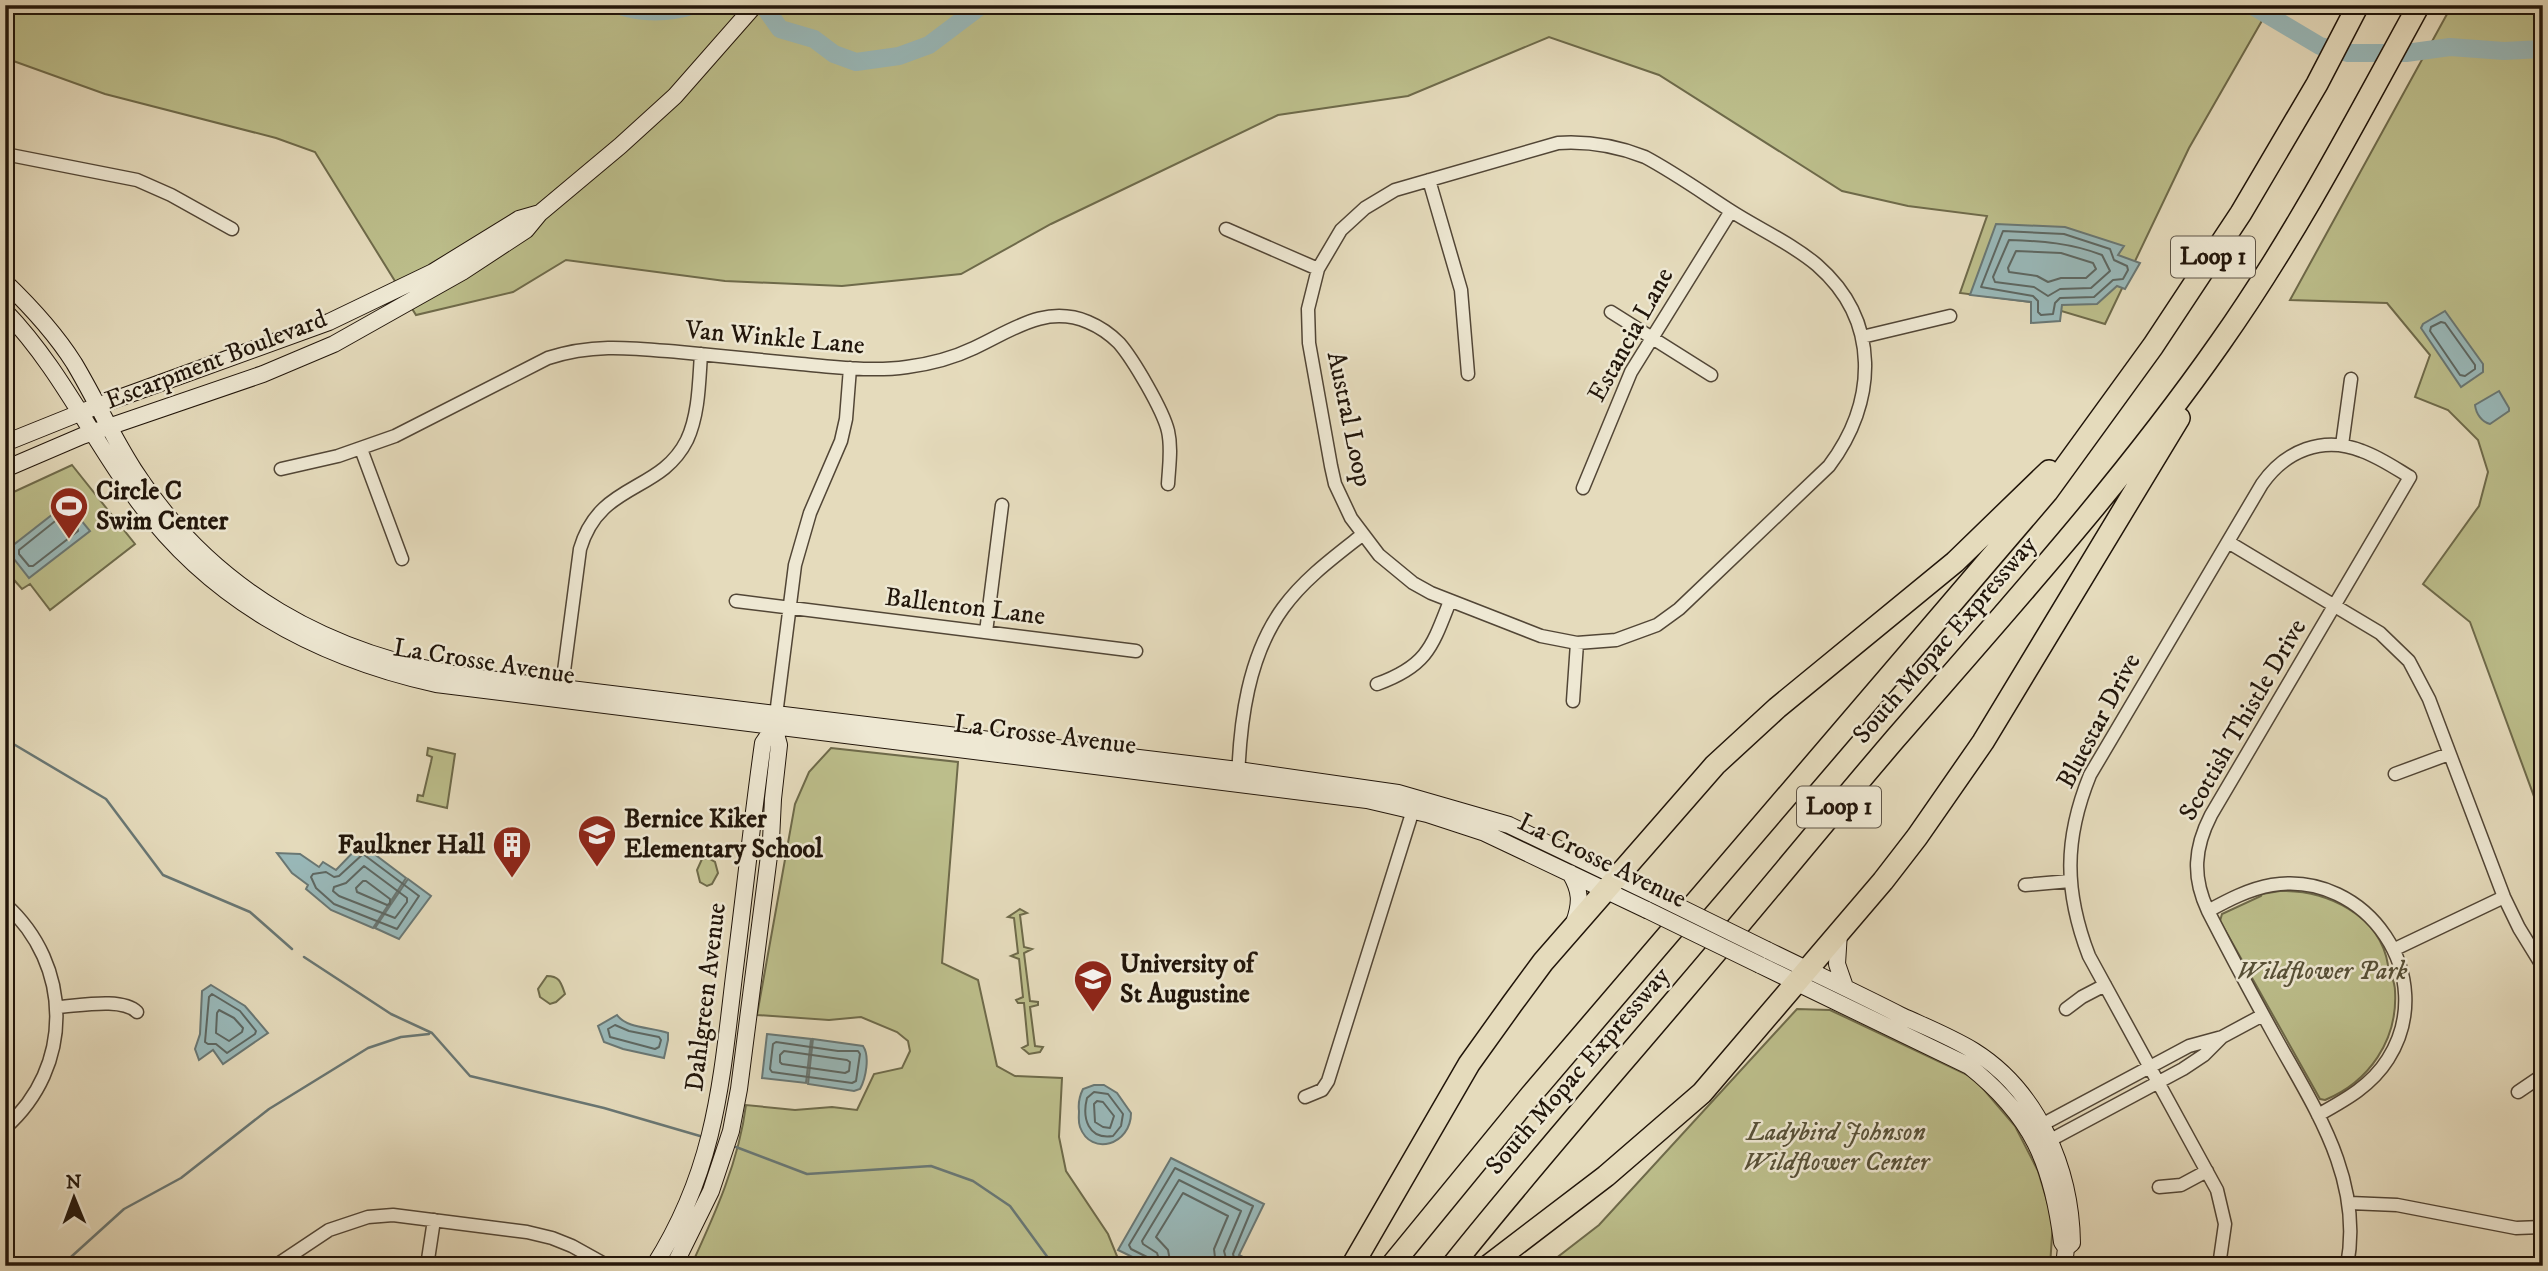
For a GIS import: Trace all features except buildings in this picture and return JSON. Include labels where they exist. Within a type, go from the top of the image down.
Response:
[{"type":"highway","name":"South Mopac Expressway","points":[[1391,1266],[1531,1096],[2047,492],[2154,346],[2249,201],[2317,84],[2358,5]]},
{"type":"highway","name":"South Mopac Expressway","points":[[1452,1266],[1539,1158],[2101,500],[2221,342],[2318,187],[2419,5]]},
{"type":"highway","points":[[1488,1266],[1605,1176],[1702,1093],[1917,837],[1983,742],[2194,394],[2221,342]]},
{"type":"highway","points":[[1352,1266],[1469,1063],[1544,962],[1715,765],[1777,708],[1955,562],[2097,423]]},
{"type":"street","name":"Escarpment Boulevard","points":[[5,469],[93,432],[263,374],[334,344],[462,272],[526,230],[540,213],[675,96],[755,5]]},
{"type":"street","name":"Austral Loop","points":[[1585,143],[1628,150],[1645,157],[1804,255],[1831,278],[1852,308],[1862,337],[1865,364],[1862,404],[1846,443],[1829,466],[1667,618],[1644,631],[1616,640],[1577,643],[1541,636],[1450,601],[1413,583],[1379,555],[1362,535],[1335,484],[1309,343],[1308,309],[1318,269],[1341,230],[1365,208],[1395,190],[1429,180],[1549,146],[1585,143]]},
{"type":"street","points":[[5,155],[137,180],[171,195],[232,229]]},
{"type":"street","points":[[1429,180],[1461,290],[1468,374]]},
{"type":"street","name":"Estancia Lane","points":[[1583,488],[1626,382],[1731,211]]},
{"type":"street","name":"Escarpment Boulevard","points":[[5,443],[81,412],[329,321],[433,272],[519,219],[540,213]]},
{"type":"street","points":[[1226,229],[1318,269]]},
{"type":"street","name":"La Crosse Avenue","points":[[5,282],[50,330],[73,362],[136,473],[166,513],[180,541]]},
{"type":"street","name":"La Crosse Avenue","points":[[5,312],[42,353],[132,494],[159,529],[180,541],[262,601],[352,655],[436,684],[561,694],[1238,776],[1357,785],[1429,800],[1509,825],[1760,965],[1845,987],[1976,1052],[2025,1098],[2044,1144],[2062,1242],[2066,1248],[2064,1266]]},
{"type":"street","points":[[1611,312],[1711,375]]},
{"type":"street","name":"Van Winkle Lane","points":[[281,469],[361,449],[406,432],[548,358],[574,350],[618,346],[850,368],[893,369],[936,361],[975,347],[1037,318],[1067,316],[1087,321],[1120,344],[1162,413],[1170,445],[1168,484]]},
{"type":"street","points":[[1862,337],[1950,316]]},
{"type":"street","points":[[561,694],[580,549],[587,530],[603,507],[666,468],[682,448],[695,416],[701,354]]},
{"type":"street","name":"Dahlgreen Avenue","points":[[674,1266],[712,1191],[734,1114],[771,840],[779,745],[775,721],[795,565],[805,528],[841,441],[846,419],[850,368]]},
{"type":"street","points":[[2342,445],[2351,379]]},
{"type":"street","name":"Bluestar Drive","points":[[2219,1266],[2225,1232],[2217,1190],[2105,985],[2080,931],[2072,902],[2070,881],[2073,827],[2090,775],[2262,484],[2280,462],[2309,448],[2342,445],[2364,452],[2410,477]]},
{"type":"street","points":[[361,449],[402,559]]},
{"type":"street","name":"Scottish Thistle Drive","points":[[2347,1266],[2350,1203],[2341,1166],[2318,1115],[2201,897],[2196,874],[2197,849],[2205,827],[2410,477]]},
{"type":"street","points":[[986,632],[1002,505]]},
{"type":"street","points":[[1238,776],[1248,692],[1268,632],[1302,586],[1362,535]]},
{"type":"street","points":[[2228,542],[2380,632],[2409,661],[2423,684],[2504,897],[2543,968]]},
{"type":"street","name":"Ballenton Lane","points":[[736,601],[1136,650]]},
{"type":"street","points":[[1377,684],[1405,673],[1426,654],[1450,601]]},
{"type":"street","points":[[1573,701],[1577,643]]},
{"type":"street","name":"Dahlgreen Avenue","points":[[654,1266],[686,1207],[716,1117],[763,743],[775,721]]},
{"type":"street","points":[[2395,774],[2449,754]]},
{"type":"street","name":"La Crosse Avenue","points":[[1238,776],[1413,810],[1493,836],[1570,873],[1613,884]]},
{"type":"street","points":[[1305,1097],[1322,1090],[1328,1081],[1413,810]]},
{"type":"street","points":[[1570,873],[1578,886],[1580,908],[1570,933]]},
{"type":"street","points":[[2025,885],[2070,881]]},
{"type":"street","points":[[2208,911],[2240,894],[2263,887],[2284,884],[2313,887],[2341,896],[2361,909],[2395,949],[2403,979],[2405,1002],[2403,1020],[2394,1049],[2382,1068],[2367,1084],[2318,1115]]},
{"type":"street","points":[[2395,949],[2504,897]]},
{"type":"street","name":"La Crosse Avenue","points":[[1651,903],[1767,950],[1801,976],[1969,1066],[2036,1128]]},
{"type":"street","points":[[5,904],[18,916],[42,953],[50,971],[57,1007],[56,1028],[47,1070],[31,1098],[5,1128]]},
{"type":"street","points":[[1840,930],[1837,964],[1845,987]]},
{"type":"street","points":[[2066,1009],[2105,985]]},
{"type":"street","points":[[57,1007],[114,1004],[127,1006],[137,1012]]},
{"type":"street","points":[[2044,1144],[2158,1083],[2204,1055],[2222,1037],[2263,1015]]},
{"type":"street","points":[[2036,1128],[2202,1041],[2222,1037]]},
{"type":"street","points":[[2518,1092],[2543,1075]]},
{"type":"street","points":[[2159,1187],[2181,1185],[2207,1171]]},
{"type":"street","points":[[2350,1203],[2396,1205],[2516,1228],[2543,1227]]},
{"type":"street","points":[[275,1266],[318,1236],[354,1221],[393,1215],[527,1232],[552,1238],[608,1266]]},
{"type":"street","points":[[427,1266],[434,1220]]},
{"type":"green space","points":[[5,5],[2271,5],[2189,148],[2105,324],[2031,302],[1960,293],[1987,216],[1908,206],[1842,191],[1659,75],[1549,37],[1408,96],[1278,115],[1051,224],[961,274],[842,286],[725,281],[566,260],[513,292],[416,315],[315,152],[276,138],[105,94],[5,58]]},
{"type":"green space","points":[[2452,5],[2543,5],[2543,821],[2470,622],[2423,584],[2479,506],[2488,472],[2478,440],[2448,410],[2415,397],[2430,355],[2387,303],[2290,300]]},
{"type":"green space","name":"Circle C Swim Center","points":[[72,465],[135,544],[50,610],[30,584],[22,589],[15,581],[5,589],[5,496]]},
{"type":"green space","points":[[428,748],[455,754],[447,808],[417,801],[418,795],[423,796],[431,762],[432,757],[427,755]]},
{"type":"green space","points":[[831,748],[958,762],[942,963],[978,980],[997,1066],[1015,1076],[1062,1078],[1059,1137],[1066,1171],[1108,1234],[1121,1266],[691,1266],[732,1167],[746,1105],[795,1110],[832,1107],[857,1110],[874,1074],[902,1068],[910,1051],[908,1041],[897,1032],[861,1017],[829,1020],[757,1015],[795,804],[809,772]]},
{"type":"green space","points":[[708,858],[715,862],[718,873],[712,884],[707,886],[700,882],[697,870],[702,859]]},
{"type":"green space","name":"Wildflower Park","points":[[2280,891],[2316,895],[2349,909],[2363,919],[2383,947],[2394,984],[2395,1009],[2392,1026],[2378,1057],[2355,1082],[2325,1100],[2320,1099],[2220,921],[2222,914],[2262,894]]},
{"type":"green space","points":[[1020,909],[1027,913],[1020,915],[1024,947],[1032,949],[1024,953],[1030,1001],[1038,1002],[1038,1005],[1030,1007],[1035,1046],[1043,1047],[1040,1052],[1029,1054],[1022,1048],[1028,1045],[1024,1003],[1018,1003],[1016,1000],[1023,997],[1019,959],[1011,956],[1018,953],[1014,918],[1008,917]]},
{"type":"green space","points":[[547,976],[561,983],[565,994],[550,1004],[540,997],[538,989]]},
{"type":"green space","name":"Ladybird Johnson Wildflower Center","points":[[1797,1009],[1830,1010],[1974,1078],[2015,1126],[2038,1171],[2053,1221],[2050,1266],[1546,1266],[1599,1225]]},
{"type":"water","points":[[1996,224],[2065,227],[2124,246],[2118,255],[2140,263],[2125,289],[2117,286],[2097,304],[2062,305],[2060,321],[2031,323],[2031,302],[1970,295]]},
{"type":"water","points":[[2445,311],[2483,364],[2483,372],[2461,387],[2421,328],[2423,324]]},
{"type":"water","points":[[2499,391],[2509,411],[2490,424],[2480,417],[2475,405]]},
{"type":"water","points":[[67,503],[90,531],[29,578],[7,550]]},
{"type":"water","points":[[361,844],[406,878],[373,928],[331,910],[306,889],[308,885],[292,873],[277,853],[300,854],[319,867],[323,862],[336,870]]},
{"type":"water","points":[[408,879],[431,896],[399,939],[375,928]]},
{"type":"water","points":[[211,985],[245,1006],[268,1033],[223,1064],[213,1050],[199,1060],[195,1049],[200,1034],[202,991]]},
{"type":"water","points":[[617,1015],[627,1023],[668,1033],[664,1058],[604,1042],[598,1026]]},
{"type":"water","points":[[767,1034],[811,1039],[806,1083],[762,1078]]},
{"type":"water","points":[[813,1039],[863,1046],[866,1067],[860,1089],[854,1091],[808,1084]]},
{"type":"water","points":[[1104,1085],[1117,1093],[1131,1113],[1125,1133],[1110,1143],[1101,1144],[1085,1136],[1080,1127],[1079,1103],[1083,1089]]},
{"type":"water","points":[[1171,1158],[1264,1204],[1239,1255],[1260,1266],[1151,1266],[1118,1250]]},
{"type":"waterway","points":[[617,5],[656,11],[695,5]]},
{"type":"waterway","points":[[763,5],[780,29],[814,39],[834,54],[856,62],[899,56],[929,45],[982,5]]},
{"type":"waterway","points":[[2251,5],[2320,46],[2348,53],[2406,53],[2450,47],[2504,51],[2543,49]]},
{"type":"waterway","points":[[5,739],[106,799],[163,875],[250,912],[292,949]]},
{"type":"waterway","points":[[304,957],[391,1014],[432,1033],[470,1076],[604,1108],[700,1136]]},
{"type":"waterway","points":[[61,1266],[124,1209],[181,1178],[269,1109],[368,1048],[401,1037],[429,1034]]},
{"type":"waterway","points":[[736,1147],[807,1174],[931,1166],[973,1181],[1010,1206],[1054,1266]]},
{"type":"place","name":"Circle C Swim Center","points":[[69,540]]},
{"type":"place","name":"Bernice Kiker Elementary School","points":[[597,868]]},
{"type":"place","name":"Faulkner Hall","points":[[512,879]]},
{"type":"place","name":"University of St Augustine","points":[[1093,1013]]}]
